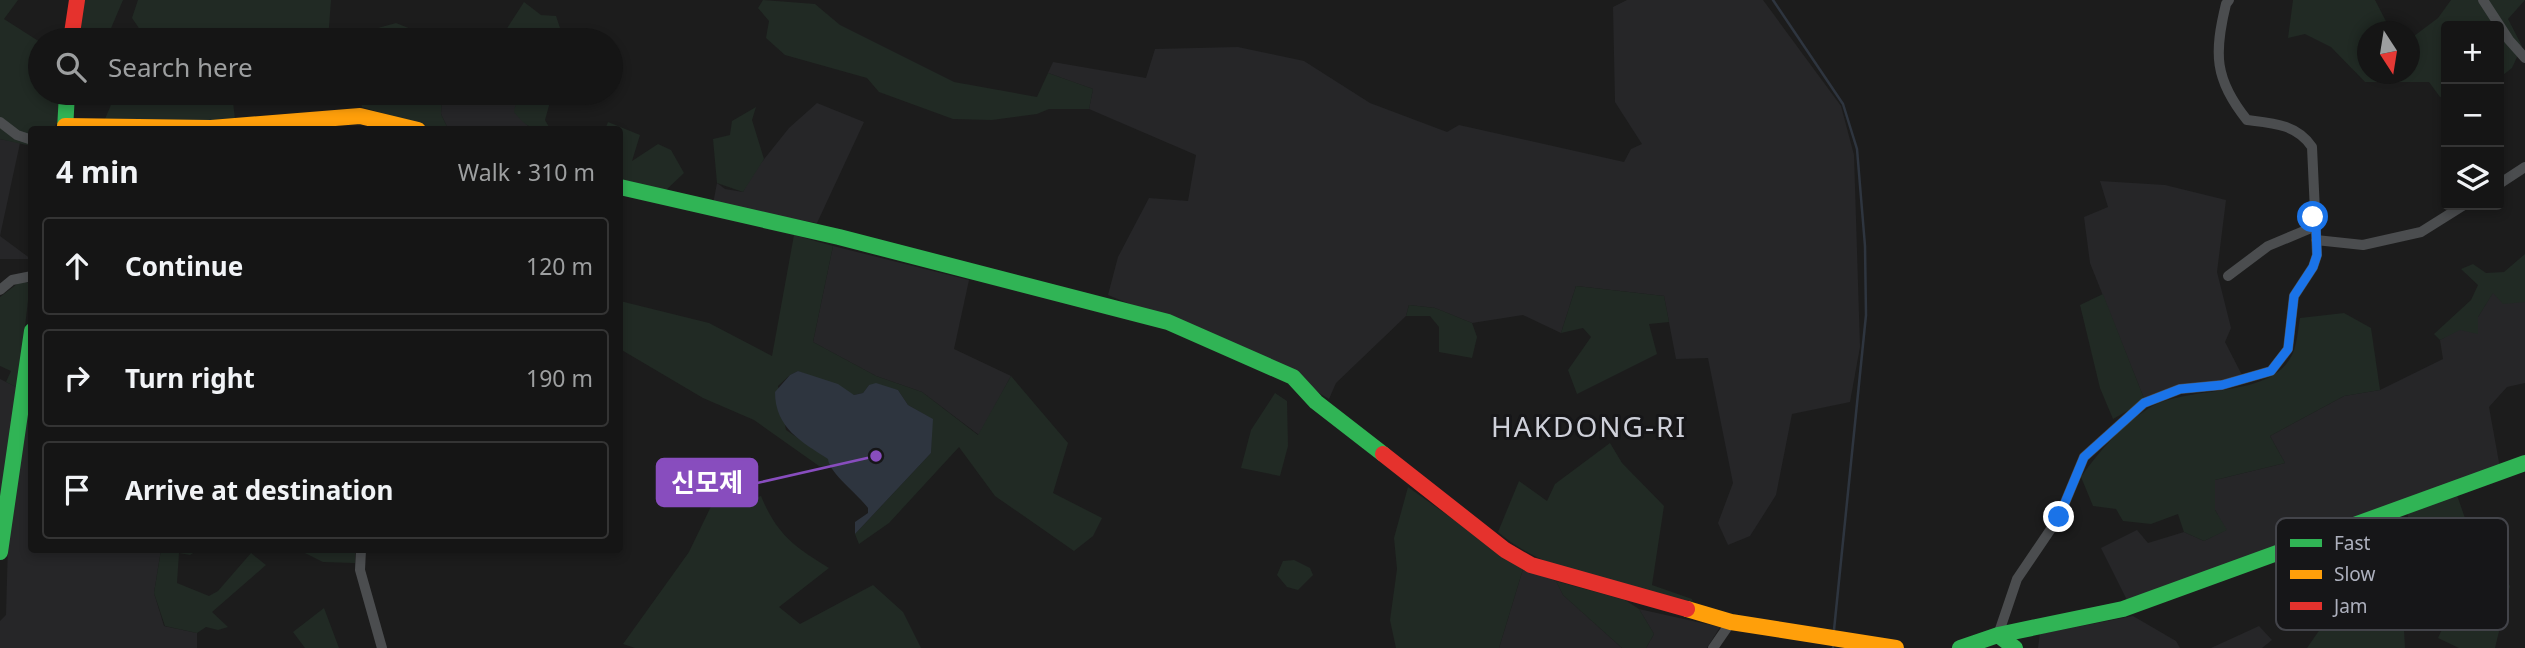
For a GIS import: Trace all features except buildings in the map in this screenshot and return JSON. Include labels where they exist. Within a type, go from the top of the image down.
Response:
[{"type":"street","points":[[73,28],[77,0]]},
{"type":"street","points":[[1998,635],[2017,579],[2059,517],[2084,457],[2144,403],[2180,389],[2222,385],[2271,371],[2288,349],[2294,296],[2313,267],[2316,226],[2313,217],[2312,148],[2307,139],[2286,125],[2247,120],[2232,103],[2219,74],[2217,51],[2226,4],[2230,0]]},
{"type":"street","points":[[2483,0],[2509,40],[2525,58]]},
{"type":"street","points":[[65,126],[66,105]]},
{"type":"street","points":[[236,126],[360,116],[401,126]]},
{"type":"street","points":[[0,122],[17,135],[28,139]]},
{"type":"street","points":[[2504,181],[2525,167]]},
{"type":"street","points":[[623,188],[839,237],[1168,322],[1293,377],[1316,402],[1505,550],[1531,565],[1731,622],[1896,648]]},
{"type":"street","points":[[2316,240],[2363,245],[2421,232],[2456,210]]},
{"type":"street","points":[[2228,276],[2268,246],[2316,226]]},
{"type":"street","points":[[0,289],[12,280],[28,276]]},
{"type":"street","points":[[0,552],[28,359]]},
{"type":"street","points":[[2374,518],[2525,463]]},
{"type":"street","points":[[361,553],[360,570],[382,648]]},
{"type":"street","points":[[1960,648],[1998,635],[2123,609],[2276,553]]},
{"type":"street","points":[[1713,648],[1731,622]]},
{"type":"street","points":[[1998,635],[2015,648]]},
{"type":"shaded area","points":[[0,0],[18,0],[4,19],[28,34],[28,105],[63,105],[62,123],[55,126],[28,126],[28,145],[0,139]]},
{"type":"shaded area","points":[[84,0],[123,0],[111,28],[79,28]]},
{"type":"shaded area","points":[[138,0],[331,0],[329,28],[139,28],[132,18]]},
{"type":"shaded area","points":[[763,0],[815,4],[840,25],[954,82],[1037,97],[1048,73],[1093,89],[1089,109],[1049,109],[1037,114],[992,120],[953,119],[879,92],[867,78],[785,55],[766,38],[769,21],[758,8]]},
{"type":"shaded area","points":[[1627,0],[1763,0],[1841,106],[1854,155],[1860,347],[1850,402],[1792,414],[1776,495],[1750,536],[1728,545],[1718,523],[1733,483],[1708,358],[1676,359],[1664,296],[1576,286],[1561,333],[1523,315],[1472,323],[1435,308],[1409,305],[1406,316],[1336,383],[1329,399],[1261,358],[1108,295],[1118,257],[1149,198],[1188,201],[1196,155],[1089,109],[1093,89],[1048,73],[1053,62],[1146,78],[1155,49],[1238,47],[1304,61],[1370,103],[1447,132],[1459,125],[1624,162],[1631,149],[1642,144],[1615,102],[1613,7]]},
{"type":"shaded area","points":[[2293,0],[2375,0],[2386,21],[2357,21],[2357,74],[2331,47],[2305,34],[2288,38]]},
{"type":"shaded area","points":[[2451,0],[2525,0],[2508,19],[2522,46],[2512,68],[2504,74],[2504,21],[2441,21],[2441,97],[2429,82],[2420,82],[2420,32],[2438,18]]},
{"type":"shaded area","points":[[524,2],[541,15],[556,16],[560,28],[507,28]]},
{"type":"shaded area","points":[[396,23],[408,28],[378,28]]},
{"type":"shaded area","points":[[817,103],[864,122],[817,223],[713,204],[717,183],[725,189],[743,192],[749,178],[789,128]]},
{"type":"shaded area","points":[[111,105],[233,105],[235,119],[221,122],[105,119]]},
{"type":"shaded area","points":[[441,105],[516,105],[515,112],[528,126],[447,126],[441,114]]},
{"type":"shaded area","points":[[441,105],[441,114],[447,126],[424,126],[362,107]]},
{"type":"shaded area","points":[[515,105],[549,105],[545,120],[548,126],[529,126],[514,112]]},
{"type":"shaded area","points":[[756,107],[752,120],[764,159],[743,192],[717,183],[713,139],[730,135],[732,121]]},
{"type":"shaded area","points":[[623,128],[640,135],[632,161],[658,144],[671,150],[684,173],[665,191],[623,182]]},
{"type":"shaded area","points":[[0,139],[20,143],[0,236]]},
{"type":"shaded area","points":[[2100,181],[2165,185],[2226,200],[2217,272],[2231,328],[2225,342],[2242,375],[2145,401],[2090,263],[2084,217],[2108,207]]},
{"type":"shaded area","points":[[794,235],[833,246],[813,342],[876,376],[922,392],[978,435],[1011,376],[1068,443],[1053,493],[1102,518],[1093,536],[1074,551],[995,496],[959,447],[889,523],[859,544],[855,534],[931,453],[932,419],[908,405],[898,390],[869,385],[863,393],[854,395],[798,371],[778,386],[786,430],[829,459],[830,468],[819,466],[754,420],[703,398],[623,351],[623,302],[709,323],[772,356]]},
{"type":"shaded area","points":[[0,236],[28,257],[28,259],[0,259]]},
{"type":"shaded area","points":[[833,246],[969,280],[954,349],[1011,376],[979,435],[922,392],[876,376],[813,342]]},
{"type":"shaded area","points":[[2525,254],[2525,302],[2503,304],[2493,293],[2478,317],[2478,334],[2460,330],[2440,340],[2434,334],[2471,300],[2478,285],[2461,269],[2473,264],[2486,273],[2504,272]]},
{"type":"shaded area","points":[[21,281],[28,283],[18,388],[6,382],[11,371],[0,366],[0,297]]},
{"type":"shaded area","points":[[1576,286],[1664,296],[1669,322],[1649,324],[1657,354],[1577,394],[1568,370],[1591,337],[1583,328],[1561,333]]},
{"type":"shaded area","points":[[2493,292],[2525,301],[2525,383],[2507,387],[2489,407],[2502,479],[2381,518],[2276,518],[2276,552],[2127,600],[2101,548],[2137,530],[2148,543],[2184,532],[2204,541],[2226,530],[2215,510],[2215,480],[2285,463],[2270,436],[2344,396],[2380,390],[2443,359],[2440,340],[2478,317]]},
{"type":"shaded area","points":[[2103,294],[2145,401],[2113,419],[2100,388],[2080,305]]},
{"type":"shaded area","points":[[1409,305],[1435,308],[1472,323],[1477,337],[1472,358],[1439,352],[1439,327],[1430,316],[1406,316]]},
{"type":"shaded area","points":[[2344,313],[2371,328],[2380,390],[2344,396],[2270,436],[2285,463],[2215,480],[2215,510],[2227,530],[2204,541],[2184,532],[2178,514],[2151,524],[2123,521],[2116,509],[2093,506],[2081,477],[2112,439],[2139,415],[2165,401],[2266,379],[2281,369],[2292,355],[2300,318]]},
{"type":"shaded area","points":[[798,371],[838,384],[854,395],[863,393],[869,385],[876,383],[898,390],[908,405],[933,419],[931,453],[855,534],[855,522],[868,513],[868,508],[838,477],[828,459],[792,433],[785,425],[776,405],[775,392],[790,375]]},
{"type":"shaded area","points":[[0,379],[18,388],[0,507]]},
{"type":"shaded area","points":[[1275,393],[1287,401],[1288,446],[1280,476],[1241,468],[1251,430]]},
{"type":"shaded area","points":[[28,413],[28,553],[161,553],[154,593],[164,626],[197,633],[197,648],[0,648],[0,621],[6,615],[8,543],[24,423]]},
{"type":"shaded area","points":[[1610,443],[1622,463],[1664,506],[1652,585],[1692,599],[1694,605],[1618,586],[1565,569],[1540,559],[1498,532],[1519,481],[1547,501],[1555,484]]},
{"type":"shaded area","points":[[731,465],[745,494],[751,499],[761,496],[774,521],[788,539],[829,568],[779,607],[800,624],[873,585],[903,612],[921,648],[635,648],[623,644],[689,552]]},
{"type":"shaded area","points":[[1408,487],[1523,569],[1499,648],[1396,648],[1390,620],[1397,569],[1394,538]]},
{"type":"shaded area","points":[[2457,495],[2465,518],[2408,518],[2407,513]]},
{"type":"shaded area","points":[[161,553],[179,553],[177,583],[209,596],[218,591],[251,553],[266,565],[212,612],[228,627],[218,630],[206,627],[197,633],[165,626],[154,593]]},
{"type":"shaded area","points":[[305,553],[355,553],[355,563],[323,562]]},
{"type":"shaded area","points":[[1294,560],[1310,568],[1313,575],[1298,590],[1287,587],[1277,575],[1283,561]]},
{"type":"shaded area","points":[[1523,569],[1556,581],[1563,595],[1622,648],[1499,648]]},
{"type":"shaded area","points":[[1556,581],[1625,600],[1639,609],[1654,634],[1646,648],[1622,648],[1563,595]]},
{"type":"shaded area","points":[[324,608],[339,648],[305,648],[293,632]]},
{"type":"shaded area","points":[[1639,609],[1720,627],[1707,648],[1646,648],[1654,634]]},
{"type":"shaded area","points":[[2133,616],[2176,641],[2180,648],[2038,648],[2040,634]]},
{"type":"shaded area","points":[[2259,626],[2272,640],[2262,648],[2211,648]]},
{"type":"shaded area","points":[[2319,630],[2404,630],[2405,648],[2307,648]]},
{"type":"shaded area","points":[[2442,630],[2499,630],[2495,648],[2459,648],[2438,638]]},
{"type":"waterway","points":[[1773,0],[1843,104],[1857,149],[1865,246],[1866,315],[1834,630]]},
{"type":"traffic: fast","points":[[65,126],[66,105]]},
{"type":"traffic: fast","points":[[623,188],[839,237],[1168,322],[1293,377],[1316,402],[1383,454]]},
{"type":"traffic: fast","points":[[0,552],[28,359]]},
{"type":"traffic: fast","points":[[2374,518],[2525,463]]},
{"type":"traffic: fast","points":[[1960,648],[1998,635],[2123,609],[2276,553]]},
{"type":"traffic: fast","points":[[1998,635],[2015,648]]},
{"type":"traffic: slow","points":[[236,126],[360,116],[401,126]]},
{"type":"traffic: slow","points":[[1687,609],[1731,622],[1896,648]]},
{"type":"traffic: jam","points":[[73,28],[77,0]]},
{"type":"traffic: jam","points":[[1383,454],[1505,550],[1531,565],[1687,609]]},
{"type":"place","name":"신모제","points":[[876,456]]},
{"type":"district","name":"HAKDONG-RI","points":[[1589,426]]},
{"type":"route","points":[[2059,517],[2084,457],[2144,403],[2180,389],[2222,385],[2271,371],[2288,349],[2294,296],[2313,267],[2317,255],[2313,217]]}]
